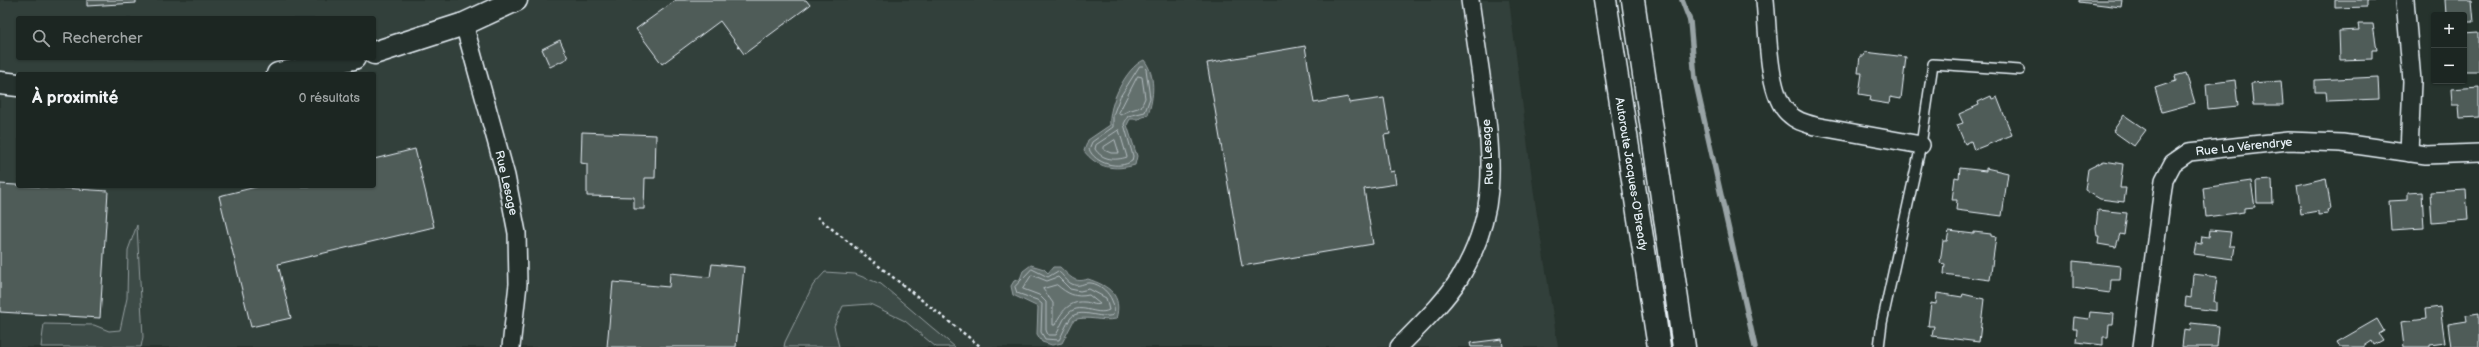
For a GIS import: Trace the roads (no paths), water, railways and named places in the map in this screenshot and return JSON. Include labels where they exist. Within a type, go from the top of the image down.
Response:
[{"type":"main road","points":[[376,51],[464,24],[516,0]]},
{"type":"main road","name":"Autoroute Jacques-O'Bready","points":[[1605,0],[1659,347]]},
{"type":"main road","points":[[1633,0],[1684,347]]},
{"type":"main road","points":[[288,72],[344,60]]},
{"type":"main road","points":[[0,83],[16,85]]},
{"type":"street","name":"Rue Lesage","points":[[1398,347],[1458,280],[1470,259],[1487,213],[1491,188],[1490,141],[1470,0]]},
{"type":"street","points":[[1766,0],[1774,81],[1779,98],[1786,112],[1798,121],[1815,126],[1921,145]]},
{"type":"street","points":[[2405,0],[2412,93],[2408,153]]},
{"type":"street","name":"Rue Lesage","points":[[464,24],[513,203],[519,258],[511,347]]},
{"type":"street","name":"Rue La Vérendrye","points":[[2142,347],[2164,180],[2173,163],[2180,157],[2198,150],[2306,141],[2342,143],[2408,153],[2444,155],[2479,153]]},
{"type":"lane","points":[[1879,347],[1882,323],[1921,145],[1933,64],[2020,70]]},
{"type":"water","points":[[1144,60],[1151,72],[1153,94],[1148,115],[1138,119],[1130,119],[1127,125],[1137,156],[1135,165],[1120,168],[1106,167],[1094,161],[1084,151],[1088,140],[1110,125],[1112,108],[1119,88],[1130,71]]},
{"type":"water","points":[[1031,265],[1044,269],[1048,273],[1053,267],[1060,267],[1076,280],[1088,279],[1108,288],[1116,298],[1118,304],[1116,319],[1105,320],[1084,318],[1074,320],[1062,343],[1052,345],[1042,342],[1037,334],[1038,307],[1013,295],[1011,286],[1014,281],[1020,279],[1023,271]]},
{"type":"waterway","points":[[1682,0],[1690,21],[1695,79],[1755,347]]}]
